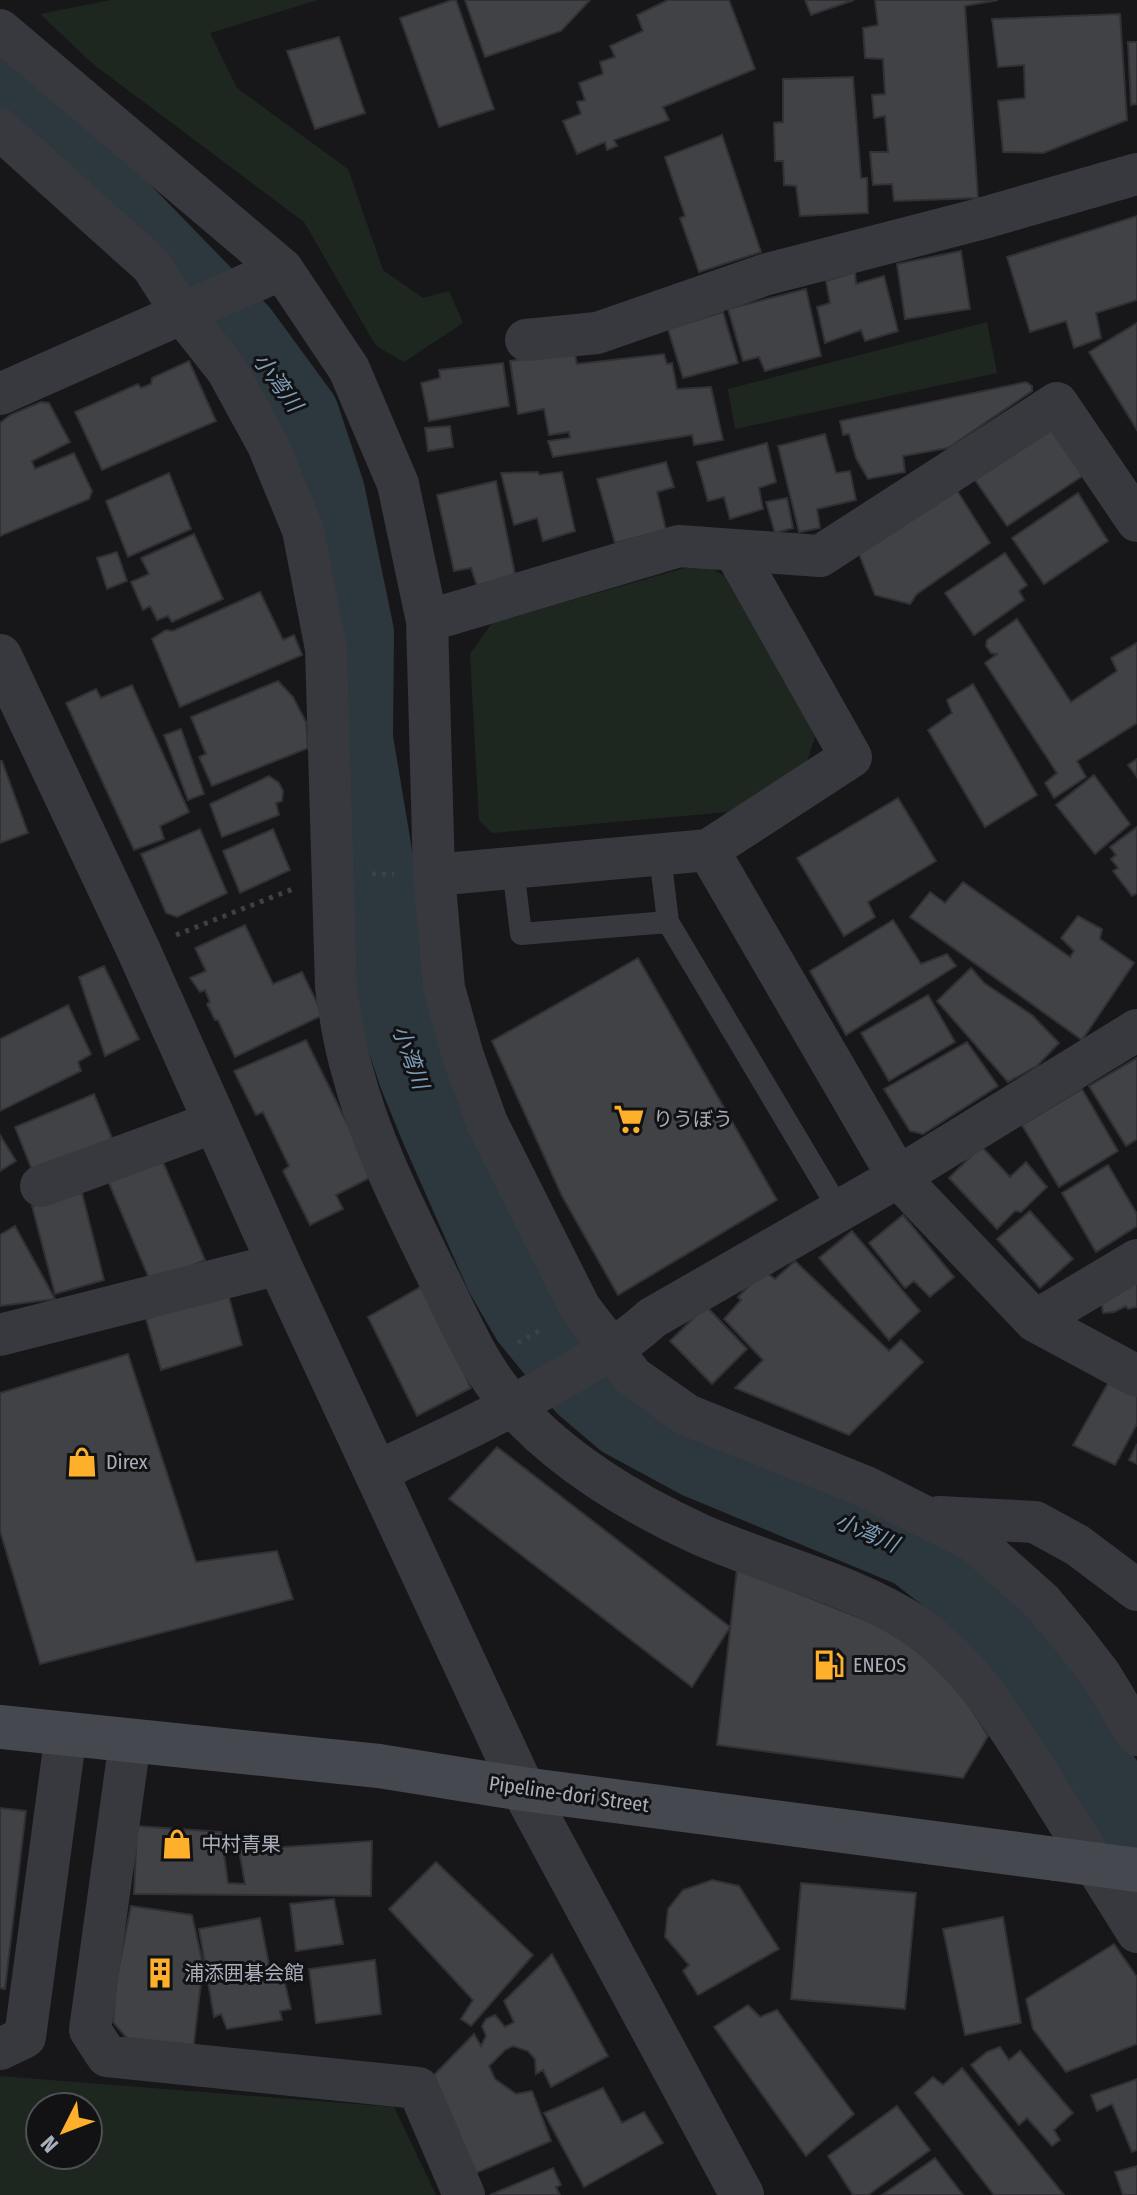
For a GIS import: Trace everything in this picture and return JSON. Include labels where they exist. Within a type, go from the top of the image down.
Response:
[{"type":"main road","name":"Pipeline-dori Street","points":[[0,1727],[379,1766],[523,1789],[1137,1870]]},
{"type":"street","points":[[0,30],[282,269],[349,369],[398,484],[427,621],[418,874],[444,988],[463,1056],[487,1123],[580,1308],[633,1377],[687,1415],[866,1487],[975,1542],[1042,1602],[1100,1674],[1137,1735]]},
{"type":"street","points":[[0,129],[152,266],[189,310],[227,370],[268,445],[303,530],[326,649],[346,874],[336,987],[352,1072],[406,1212],[482,1365],[513,1406],[579,1467],[638,1503],[700,1534],[872,1602],[915,1626],[949,1653],[988,1698],[1020,1744],[1137,1932]]},
{"type":"street","points":[[526,340],[597,333],[764,275],[980,219],[1137,174]]},
{"type":"street","points":[[0,394],[282,269]]},
{"type":"street","points":[[427,621],[679,546],[820,556],[1057,403],[1137,521]]},
{"type":"street","points":[[418,874],[708,850],[851,757],[734,550]]},
{"type":"street","points":[[0,656],[10,702],[138,949],[279,1264],[523,1789],[742,2195]]},
{"type":"street","points":[[708,850],[898,1177],[1035,1321],[1137,1376]]},
{"type":"street","points":[[376,1472],[513,1406],[611,1350],[652,1318],[898,1177],[1137,1030]]},
{"type":"street","points":[[41,1186],[215,1122]]},
{"type":"street","points":[[1035,1321],[1137,1260]]},
{"type":"street","points":[[0,1335],[279,1264]]},
{"type":"street","points":[[929,1517],[1035,1522],[1077,1545],[1137,1590]]},
{"type":"street","points":[[0,2049],[25,2037],[66,1733]]},
{"type":"street","points":[[130,1741],[90,2030],[107,2056],[418,2088],[464,2195]]},
{"type":"lane","points":[[660,855],[668,922],[840,1211]]},
{"type":"lane","points":[[513,868],[521,934],[668,922]]},
{"type":"path","points":[[138,949],[346,874],[418,874]]},
{"type":"path","points":[[514,1346],[553,1323]]},
{"type":"shaded area","points":[[111,0],[318,0],[210,33],[237,88],[348,169],[383,270],[423,298],[449,291],[463,323],[404,362],[376,346],[304,222],[93,64],[40,14]]},
{"type":"shaded area","points":[[987,322],[997,373],[735,429],[728,389]]},
{"type":"shaded area","points":[[702,563],[724,576],[816,734],[805,768],[728,812],[492,833],[479,820],[470,654],[492,623]]},
{"type":"shaded area","points":[[0,2076],[394,2107],[436,2195],[0,2195]]},
{"type":"building","points":[[456,0],[494,109],[439,127],[400,18]]},
{"type":"building","points":[[465,0],[590,0],[561,31],[485,57]]},
{"type":"building","points":[[668,0],[729,0],[755,69],[663,107],[669,120],[614,140],[617,146],[607,150],[605,142],[577,154],[563,121],[581,114],[577,102],[585,100],[579,83],[603,74],[600,62],[615,57],[610,46],[643,31],[637,15]]},
{"type":"building","points":[[805,0],[854,0],[811,15]]},
{"type":"building","points":[[875,0],[998,0],[965,6],[978,198],[894,201],[892,184],[873,185],[870,152],[888,152],[885,116],[874,118],[872,95],[885,94],[883,59],[865,58],[863,28],[878,25]]},
{"type":"building","points":[[1120,14],[1127,120],[1043,153],[1003,152],[998,101],[1025,98],[1024,65],[998,67],[992,19]]},
{"type":"building","points":[[339,37],[365,113],[315,129],[287,51]]},
{"type":"building","points":[[1128,42],[1137,42],[1137,104],[1131,105]]},
{"type":"building","points":[[853,77],[861,178],[867,178],[868,213],[800,216],[796,186],[784,185],[783,161],[775,161],[774,123],[783,122],[783,79]]},
{"type":"building","points":[[722,135],[761,252],[699,272],[680,218],[685,216],[665,157]]},
{"type":"building","points":[[1137,216],[1137,300],[1096,313],[1101,338],[1074,348],[1066,321],[1030,332],[1007,257]]},
{"type":"building","points":[[961,251],[970,309],[905,319],[897,264]]},
{"type":"building","points":[[855,272],[856,284],[884,276],[898,331],[865,341],[861,330],[825,343],[817,307],[830,303],[826,281]]},
{"type":"building","points":[[806,289],[821,356],[765,371],[759,357],[743,361],[728,309]]},
{"type":"building","points":[[723,312],[738,363],[683,378],[668,329]]},
{"type":"building","points":[[1137,323],[1137,430],[1089,352]]},
{"type":"building","points":[[574,350],[577,364],[664,354],[667,364],[672,363],[677,389],[711,387],[723,440],[694,445],[692,435],[553,457],[548,441],[570,438],[569,432],[549,435],[544,409],[518,414],[510,361]]},
{"type":"building","points":[[189,361],[216,421],[102,470],[75,412],[138,384],[141,388],[151,384],[152,378]]},
{"type":"building","points":[[503,363],[509,406],[429,421],[421,383],[440,378],[439,370]]},
{"type":"building","points":[[1026,382],[1032,386],[1032,391],[948,448],[903,456],[905,472],[868,479],[856,458],[849,434],[843,435],[840,421]]},
{"type":"building","points":[[41,402],[49,403],[70,442],[32,461],[35,469],[74,453],[92,491],[89,499],[0,536],[0,423],[10,415]]},
{"type":"building","points":[[450,426],[453,447],[428,451],[425,428]]},
{"type":"building","points":[[1056,426],[1087,473],[1007,526],[975,480]]},
{"type":"building","points":[[825,434],[836,473],[850,471],[856,500],[817,509],[820,528],[799,532],[778,446]]},
{"type":"building","points":[[767,443],[776,482],[759,488],[763,509],[730,519],[724,497],[708,501],[697,462]]},
{"type":"building","points":[[666,462],[674,487],[657,492],[666,530],[615,543],[597,479]]},
{"type":"building","points":[[538,472],[539,475],[562,472],[575,531],[543,541],[537,518],[514,525],[501,473]]},
{"type":"building","points":[[169,473],[191,529],[128,557],[106,501]]},
{"type":"building","points":[[496,481],[515,574],[477,586],[471,568],[454,571],[437,495]]},
{"type":"building","points":[[956,489],[990,543],[917,594],[910,604],[875,595],[859,554]]},
{"type":"building","points":[[1078,493],[1108,541],[1044,584],[1012,538]]},
{"type":"building","points":[[787,498],[793,528],[775,533],[766,502]]},
{"type":"building","points":[[194,534],[223,599],[172,622],[168,616],[157,620],[150,606],[143,610],[131,582],[149,574],[141,558]]},
{"type":"building","points":[[117,552],[127,581],[107,589],[97,558]]},
{"type":"building","points":[[1005,553],[1027,585],[1019,591],[1024,600],[974,635],[945,593]]},
{"type":"building","points":[[260,592],[283,640],[294,635],[302,655],[180,707],[152,639],[166,630],[173,631]]},
{"type":"building","points":[[1017,619],[1071,702],[1117,671],[1111,658],[1137,643],[1137,723],[1077,761],[1086,777],[1054,798],[1045,783],[1057,773],[985,663],[997,654],[991,653],[986,646],[987,640]]},
{"type":"building","points":[[278,681],[293,697],[306,722],[308,748],[212,786],[199,757],[206,754],[191,717]]},
{"type":"building","points":[[973,684],[1037,795],[985,827],[928,730],[952,713],[947,700]]},
{"type":"building","points":[[132,685],[189,812],[160,826],[164,839],[134,850],[66,703],[96,689],[101,698]]},
{"type":"building","points":[[181,729],[204,794],[188,800],[164,735]]},
{"type":"building","points":[[1137,759],[1137,777],[1128,765]]},
{"type":"building","points":[[0,761],[28,833],[0,843]]},
{"type":"building","points":[[1094,775],[1130,824],[1095,854],[1056,805]]},
{"type":"building","points":[[269,776],[279,783],[283,791],[282,801],[276,803],[279,815],[222,837],[210,804]]},
{"type":"building","points":[[898,798],[936,861],[868,902],[875,917],[844,936],[797,858]]},
{"type":"building","points":[[1137,827],[1137,893],[1132,896],[1113,871],[1118,868],[1111,859],[1116,855],[1110,847]]},
{"type":"building","points":[[200,829],[227,893],[177,917],[166,913],[141,854]]},
{"type":"building","points":[[273,829],[290,870],[240,893],[223,851]]},
{"type":"building","points":[[963,882],[1070,957],[1074,951],[1061,938],[1078,916],[1102,929],[1100,939],[1134,963],[1082,1040],[910,917],[930,892],[945,903]]},
{"type":"building","points":[[893,920],[921,964],[947,954],[956,966],[846,1035],[810,971]]},
{"type":"building","points":[[245,925],[273,984],[302,972],[323,1015],[235,1057],[207,1004],[210,1002],[205,990],[200,992],[190,978],[206,971],[195,948]]},
{"type":"building","name":"りうぼう","points":[[638,958],[777,1200],[618,1295],[562,1196],[492,1041]]},
{"type":"building","points":[[104,966],[139,1039],[105,1056],[79,977]]},
{"type":"building","points":[[971,968],[984,983],[1032,1015],[1059,1043],[1037,1066],[1008,1082],[937,1001]]},
{"type":"building","points":[[928,995],[955,1042],[889,1081],[861,1033]]},
{"type":"building","points":[[68,1005],[91,1054],[78,1062],[81,1071],[0,1111],[0,1039]]},
{"type":"building","points":[[306,1040],[373,1176],[336,1195],[343,1209],[310,1225],[283,1171],[289,1166],[263,1112],[256,1115],[234,1071]]},
{"type":"building","points":[[967,1042],[998,1086],[923,1134],[910,1131],[884,1089]]},
{"type":"building","points":[[1137,1058],[1137,1139],[1126,1146],[1089,1086]]},
{"type":"building","points":[[1082,1089],[1118,1151],[1059,1187],[1022,1125]]},
{"type":"building","points":[[94,1094],[114,1143],[34,1175],[15,1127]]},
{"type":"building","points":[[0,1135],[16,1161],[0,1171]]},
{"type":"building","points":[[981,1146],[1010,1177],[1026,1162],[1047,1187],[1021,1212],[1015,1211],[997,1229],[949,1178]]},
{"type":"building","points":[[162,1160],[205,1260],[151,1283],[108,1181]]},
{"type":"building","points":[[1108,1165],[1137,1214],[1137,1226],[1096,1252],[1062,1193]]},
{"type":"building","points":[[82,1193],[104,1280],[55,1294],[32,1206]]},
{"type":"building","points":[[1030,1211],[1073,1259],[1040,1288],[997,1239]]},
{"type":"building","points":[[903,1215],[954,1277],[930,1297],[914,1281],[905,1288],[869,1243]]},
{"type":"building","points":[[15,1226],[55,1299],[0,1306],[0,1235]]},
{"type":"building","points":[[852,1231],[920,1311],[889,1340],[819,1258]]},
{"type":"building","points":[[795,1261],[889,1351],[901,1340],[923,1362],[849,1435],[735,1388],[763,1360],[724,1319],[741,1300],[738,1297],[764,1271],[775,1279]]},
{"type":"building","points":[[1137,1270],[1137,1307],[1128,1309],[1126,1306],[1103,1313],[1100,1292]]},
{"type":"building","points":[[424,1285],[471,1388],[417,1416],[368,1317]]},
{"type":"building","points":[[227,1290],[242,1345],[161,1370],[146,1319]]},
{"type":"building","points":[[706,1306],[747,1349],[712,1384],[670,1341]]},
{"type":"building","name":"Direx","points":[[128,1354],[196,1562],[277,1551],[293,1599],[40,1664],[0,1531],[0,1393]]},
{"type":"building","points":[[1111,1378],[1137,1393],[1137,1424],[1115,1465],[1073,1445]]},
{"type":"building","points":[[1137,1444],[1137,1464],[1129,1460]]},
{"type":"building","points":[[497,1447],[730,1627],[692,1687],[449,1499]]},
{"type":"building","name":"ENEOS","points":[[737,1569],[903,1635],[962,1694],[988,1736],[963,1778],[717,1745]]},
{"type":"building","points":[[0,1808],[26,1811],[5,1989],[0,1988]]},
{"type":"building","points":[[137,1826],[221,1832],[228,1883],[245,1884],[239,1850],[372,1841],[371,1896],[134,1894]]},
{"type":"building","points":[[436,1862],[533,1955],[471,2026],[461,2019],[473,2000],[389,1909]]},
{"type":"building","points":[[712,1880],[739,1886],[779,1949],[698,1995],[683,1971],[689,1965],[665,1937],[668,1909],[683,1890]]},
{"type":"building","points":[[801,1883],[916,1893],[905,2009],[791,1999]]},
{"type":"building","points":[[334,1899],[343,1944],[296,1951],[290,1904]]},
{"type":"building","name":"浦添囲碁会館","points":[[131,1906],[192,1915],[203,1965],[193,2051],[131,2043],[113,2022],[116,1981]]},
{"type":"building","points":[[1003,1917],[1021,2023],[965,2035],[943,1929]]},
{"type":"building","points":[[260,1918],[271,1975],[283,1975],[291,2009],[280,2011],[282,2020],[227,2029],[221,2014],[214,2017],[199,1929]]},
{"type":"building","points":[[1114,1944],[1137,1977],[1137,2044],[1066,2072],[1033,2029],[1026,1999]]},
{"type":"building","points":[[552,1954],[608,2056],[551,2087],[543,2070],[536,2074],[535,2059],[528,2051],[513,2046],[505,2050],[489,2066],[495,2079],[516,2094],[532,2091],[551,2141],[476,2173],[432,2077],[474,2034],[481,2046],[486,2036],[482,2026],[486,2019],[495,2015],[505,2027],[514,2022],[504,2001]]},
{"type":"building","points":[[375,1960],[381,2014],[316,2023],[309,1969]]},
{"type":"building","points":[[748,2005],[760,2017],[777,2010],[854,2114],[806,2156],[714,2027]]},
{"type":"building","points":[[1000,2047],[1009,2060],[1020,2051],[1073,2113],[1054,2130],[1060,2140],[1052,2146],[1027,2118],[1019,2125],[971,2065],[987,2052]]},
{"type":"building","points":[[962,2068],[1064,2195],[994,2195],[915,2093],[933,2077],[943,2085]]},
{"type":"building","points":[[1137,2079],[1137,2150],[1132,2152],[1112,2104],[1097,2111],[1091,2095]]},
{"type":"building","points":[[603,2088],[622,2123],[644,2112],[663,2143],[584,2187],[544,2113]]},
{"type":"building","points":[[897,2106],[930,2150],[868,2195],[853,2195],[828,2156]]},
{"type":"building","points":[[935,2158],[963,2195],[882,2195]]},
{"type":"building","points":[[1137,2166],[1137,2195],[1123,2195],[1115,2172]]},
{"type":"building","points":[[553,2168],[561,2185],[556,2187],[560,2195],[490,2195]]},
{"type":"waterway","name":"小湾川","points":[[0,83],[242,332],[302,414],[328,492],[357,633],[356,739],[382,894],[382,947],[395,1013],[437,1128],[502,1275],[528,1320],[583,1387],[623,1421],[697,1461],[913,1551],[976,1600],[1014,1640],[1046,1681],[1137,1827]]},
{"type":"place","name":"りうぼう","points":[[629,1119]]},
{"type":"place","name":"Direx","points":[[82,1462]]},
{"type":"place","name":"ENEOS","points":[[829,1665]]},
{"type":"place","name":"中村青果","points":[[177,1844]]},
{"type":"place","name":"浦添囲碁会館","points":[[160,1973]]}]
